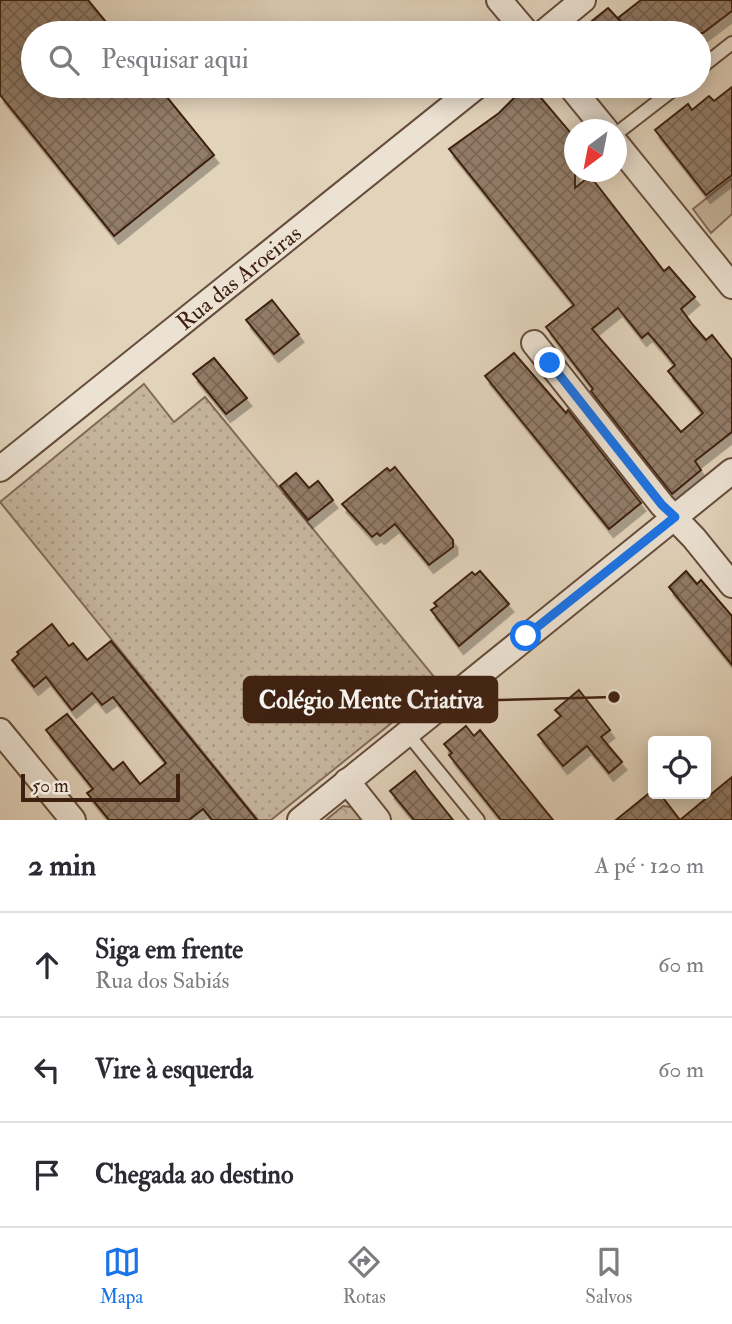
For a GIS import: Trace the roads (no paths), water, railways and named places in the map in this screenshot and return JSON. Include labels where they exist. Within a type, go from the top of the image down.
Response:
[{"type":"street","points":[[499,0],[517,21]]},
{"type":"street","points":[[558,21],[583,0]]},
{"type":"street","name":"Rua das Aroeiras","points":[[0,469],[462,98]]},
{"type":"street","points":[[581,98],[601,119]]},
{"type":"street","points":[[627,150],[732,286]]},
{"type":"street","points":[[534,343],[662,505],[732,585]]},
{"type":"street","points":[[300,820],[732,471]]},
{"type":"street","points":[[0,730],[73,820]]},
{"type":"street","points":[[347,781],[379,820]]},
{"type":"lane","points":[[711,60],[732,43]]},
{"type":"lane","points":[[627,125],[662,98]]},
{"type":"lane","points":[[407,733],[478,820]]},
{"type":"place","name":"Colégio Mente Criativa","points":[[614,697]]}]
